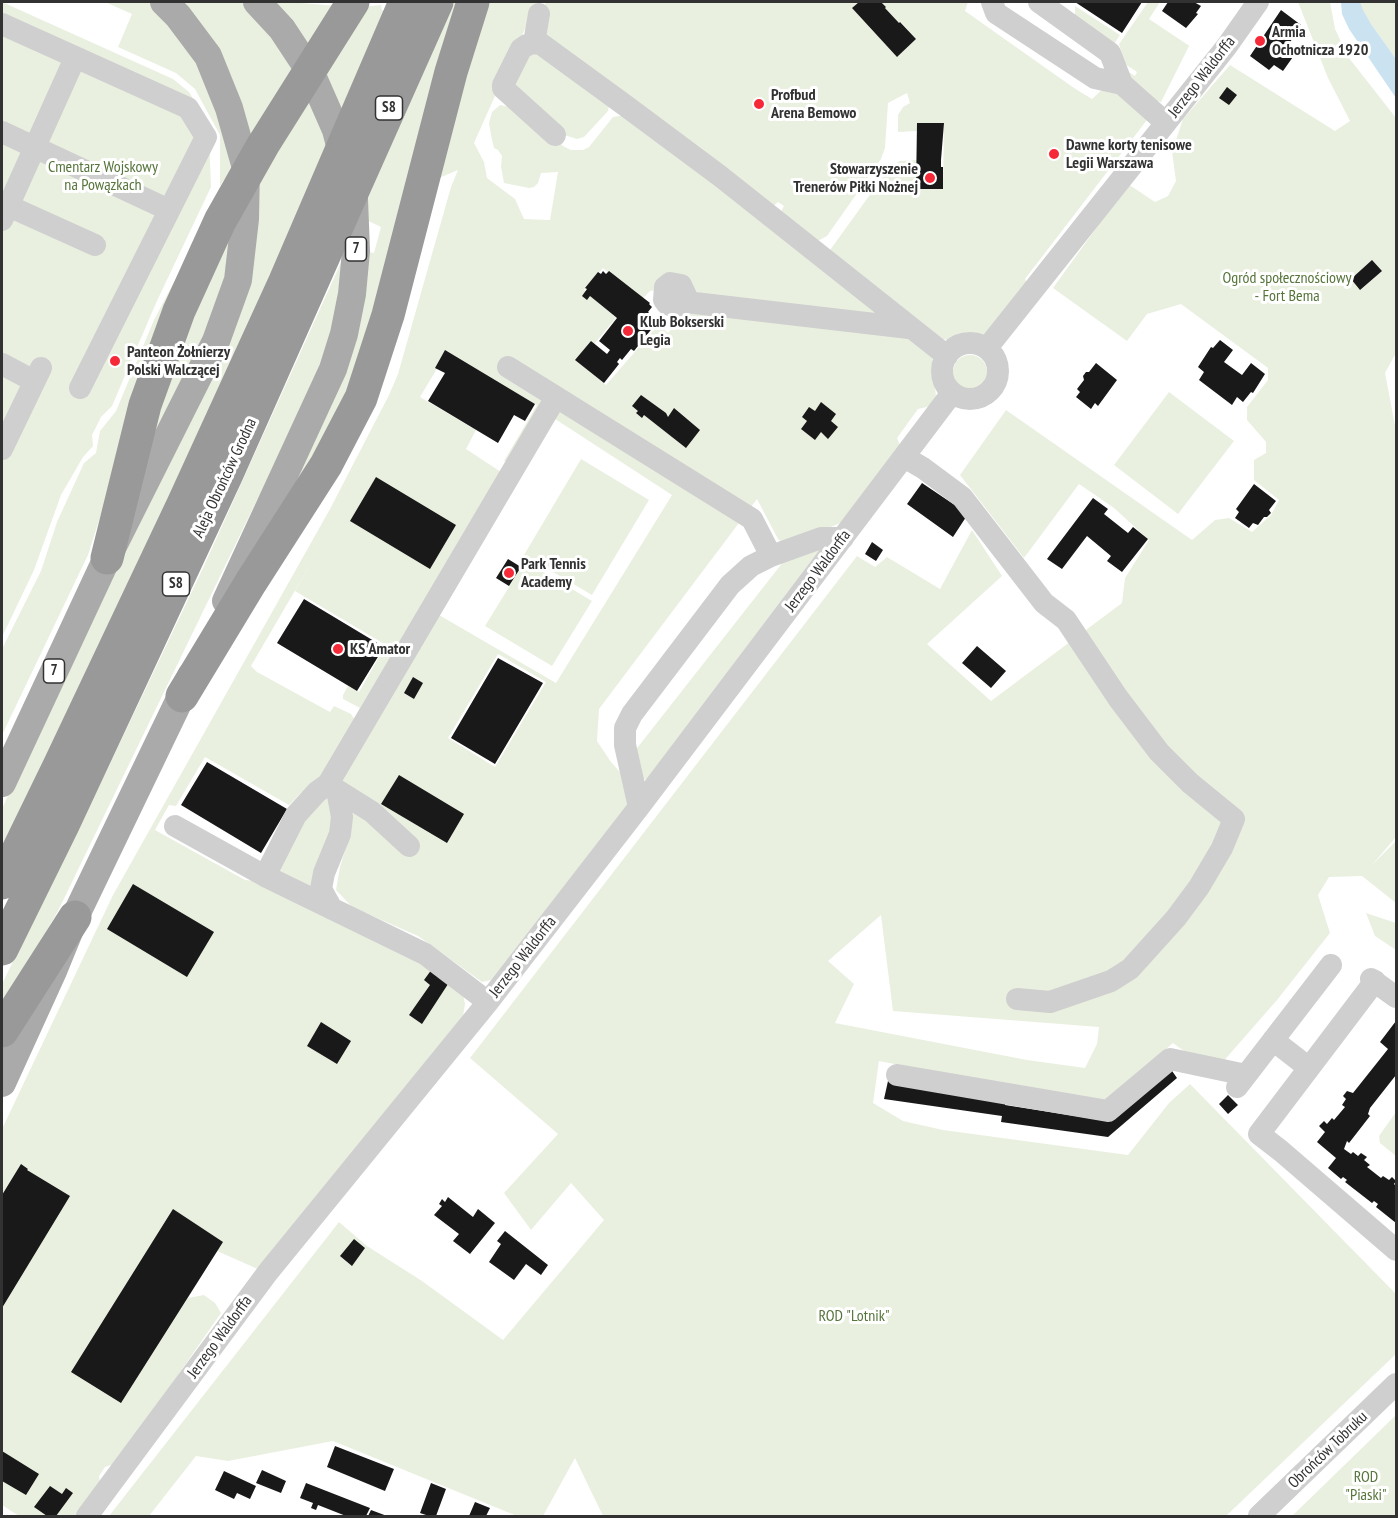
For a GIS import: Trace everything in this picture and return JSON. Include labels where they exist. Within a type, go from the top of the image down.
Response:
[{"type":"highway","name":"Aleja Obrońców Grodna","points":[[2,883],[173,525],[280,291],[405,2]]},
{"type":"highway","name":"Aleja Obrońców Grodna","points":[[2,948],[68,814],[227,474],[437,2]]},
{"type":"highway","points":[[182,696],[326,465],[361,398],[388,315],[451,72],[473,2]]},
{"type":"highway","points":[[107,558],[145,405],[179,311],[220,221],[263,145],[351,4]]},
{"type":"highway","name":"7","points":[[2,1031],[75,917]]},
{"type":"main road","name":"7","points":[[2,783],[107,558],[216,341],[238,280],[245,219],[246,168],[230,108],[208,56],[164,2]]},
{"type":"main road","name":"7","points":[[75,917],[182,696],[269,505],[315,411],[333,369],[344,334],[352,294],[356,251],[354,199],[336,130],[311,73],[282,29],[257,2]]},
{"type":"main road","points":[[2,1083],[75,917]]},
{"type":"street","points":[[992,2],[996,13],[1095,78],[1122,84]]},
{"type":"street","points":[[1040,2],[1110,53],[1122,84],[1166,123]]},
{"type":"street","name":"Jerzego Waldorffa","points":[[987,348],[1227,46],[1258,2]]},
{"type":"street","points":[[534,43],[539,14]]},
{"type":"street","points":[[2,24],[189,108],[206,137],[80,388]]},
{"type":"street","points":[[555,135],[503,88],[521,49],[534,43],[541,44],[720,176],[947,356]]},
{"type":"street","points":[[75,58],[4,209],[95,245]]},
{"type":"street","points":[[2,132],[169,210]]},
{"type":"street","points":[[686,302],[911,328]]},
{"type":"street","points":[[970,343],[987,348],[993,354],[998,371],[993,387],[979,398],[969,399],[952,393],[943,379],[942,371],[947,356],[953,349],[970,343]]},
{"type":"street","points":[[2,364],[38,375],[2,448]]},
{"type":"street","points":[[508,367],[752,519],[771,556]]},
{"type":"street","name":"Jerzego Waldorffa","points":[[87,1516],[268,1272],[488,1002],[639,807],[952,393]]},
{"type":"street","points":[[265,876],[296,815],[318,792],[333,787],[556,397]]},
{"type":"street","points":[[904,457],[962,497],[1044,603],[1066,620],[1118,698],[1159,752],[1190,783],[1234,819],[1222,848],[1198,887],[1176,918],[1130,969],[1111,981],[1050,1002],[1017,999]]},
{"type":"street","points":[[639,807],[625,745],[625,728],[632,714],[730,585],[751,566],[771,556],[821,538],[843,538]]},
{"type":"street","points":[[333,787],[372,812],[409,846]]},
{"type":"street","points":[[332,909],[321,889],[324,873],[340,834],[342,817],[333,787]]},
{"type":"street","points":[[340,834],[372,812]]},
{"type":"street","points":[[175,826],[265,876],[425,954],[488,1002]]},
{"type":"street","points":[[897,1075],[1108,1111],[1170,1059],[1241,1081],[1331,965]]},
{"type":"street","points":[[1396,997],[1373,980],[1259,1134],[1281,1150],[1396,1250]]},
{"type":"street","points":[[1273,1040],[1309,1068]]},
{"type":"street","name":"Obrońców Tobruku","points":[[1259,1516],[1396,1383]]},
{"type":"green space","name":"Cmentarz Wojskowy na Powązkach","points":[[2,2],[173,79],[189,92],[201,112],[209,136],[211,187],[156,303],[112,406],[101,417],[92,435],[93,446],[83,457],[61,495],[34,570],[2,637]]},
{"type":"green space","points":[[105,2],[289,2],[337,6],[220,186],[220,135],[195,89],[176,73],[118,47],[132,14]]},
{"type":"green space","points":[[452,2],[465,2],[374,334],[309,474],[257,500],[58,911],[2,1007],[2,984],[203,568],[348,247],[374,253],[381,227],[360,217]]},
{"type":"green space","points":[[485,2],[537,2],[474,143],[484,162],[487,178],[515,199],[524,219],[550,220],[558,172],[541,173],[534,187],[504,183],[501,167],[502,156],[494,148],[491,135],[489,123],[492,112],[500,105],[510,107],[537,122],[563,146],[571,150],[583,150],[589,147],[613,117],[627,115],[881,316],[656,290],[650,291],[641,300],[603,268],[584,290],[616,318],[579,362],[606,385],[659,324],[668,333],[689,309],[907,335],[932,355],[936,397],[931,406],[918,409],[897,438],[901,448],[849,517],[838,524],[786,545],[778,539],[757,499],[599,709],[597,741],[627,780],[628,807],[491,980],[482,982],[418,936],[352,907],[336,890],[349,838],[339,776],[439,615],[556,683],[672,495],[552,417],[542,399],[510,461],[504,461],[537,405],[447,352],[420,397],[476,430],[466,449],[501,472],[360,708],[343,699],[343,695],[348,686],[359,692],[386,645],[295,591],[321,546],[251,666],[257,672],[330,712],[334,706],[351,714],[356,722],[329,774],[301,793],[289,805],[205,757],[176,806],[169,805],[155,830],[245,880],[266,882],[378,935],[463,993],[465,1004],[462,1022],[260,1270],[217,1251],[188,1298],[204,1295],[215,1303],[221,1313],[117,1463],[105,1467],[99,1476],[100,1483],[77,1516],[19,1516],[2,1505],[2,1129],[113,895],[330,509],[389,395],[398,374],[451,187],[458,170],[432,181]],"holes":[[[498,654],[546,682],[495,767],[448,738]]]},
{"type":"green space","points":[[546,2],[859,2],[852,8],[897,57],[916,39],[881,2],[968,2],[965,11],[1074,88],[1092,99],[1106,86],[1150,116],[1025,279],[1027,284],[991,331],[981,336],[951,341],[943,339],[830,250],[890,167],[900,161],[917,160],[917,189],[943,189],[944,124],[918,123],[917,131],[898,132],[898,115],[903,107],[910,103],[907,93],[888,103],[885,148],[881,159],[827,236],[816,242],[778,217],[784,206],[778,202],[769,210],[547,37],[544,29]]},
{"type":"green space","points":[[1148,2],[1160,2],[1149,19],[1200,53],[1189,46],[1161,102],[1149,99],[1122,68],[1135,76],[1137,72],[1125,64],[1119,44]]},
{"type":"green space","points":[[1298,2],[1330,2],[1335,29],[1349,58],[1396,118],[1396,353],[1385,373],[1396,431],[1396,837],[1372,865],[1396,841],[1396,903],[1362,876],[1329,877],[1318,895],[1330,933],[1277,1000],[1221,1064],[1195,1059],[1173,1043],[1102,1104],[879,1061],[873,1103],[903,1121],[943,1130],[1128,1155],[1169,1103],[1190,1084],[1396,1294],[1396,1354],[1226,1516],[603,1516],[575,1458],[543,1516],[517,1516],[333,1441],[228,1461],[196,1456],[149,1516],[109,1516],[339,1222],[367,1246],[422,1281],[503,1340],[604,1220],[571,1183],[531,1230],[504,1193],[558,1134],[470,1058],[857,556],[875,567],[887,557],[940,589],[972,530],[1002,576],[927,644],[991,701],[1122,603],[1125,578],[1149,540],[1114,508],[1079,484],[1024,558],[960,475],[1006,410],[1192,540],[1215,520],[1229,518],[1252,532],[1271,515],[1279,500],[1254,480],[1254,460],[1266,453],[1266,442],[1247,420],[1247,407],[1268,380],[1268,368],[1181,304],[1147,314],[1127,341],[1053,288],[1128,184],[1155,202],[1168,196],[1176,181],[1172,152],[1183,119],[1230,65],[1335,131],[1350,121],[1328,78]],"holes":[[[881,915],[893,1011],[1099,1027],[1097,1044],[1085,1068],[1027,1060],[835,1023],[854,984],[828,961]]]},
{"type":"green space","points":[[1360,2],[1396,2],[1396,59],[1362,10]]},
{"type":"green space","points":[[381,5],[384,11],[259,301],[175,486],[2,850],[2,809],[131,486],[226,232],[362,7]]},
{"type":"green space","points":[[1075,6],[1120,35],[1114,44],[1075,18]]},
{"type":"green space","points":[[542,53],[609,106],[608,111],[584,137],[577,139],[561,134],[511,87],[523,54]]},
{"type":"green space","points":[[175,280],[88,555],[2,735],[2,649],[41,571],[57,522],[84,463],[96,453],[100,431],[116,411],[154,320]]},
{"type":"green space","points":[[970,355],[982,360],[987,372],[982,384],[970,389],[958,384],[953,372],[958,360]]},
{"type":"green space","points":[[1169,392],[1234,441],[1178,514],[1114,465]]},
{"type":"green space","points":[[581,459],[649,500],[592,595],[524,555]]},
{"type":"green space","points":[[828,545],[650,780],[639,779],[634,752],[787,557]]},
{"type":"green space","points":[[525,561],[592,601],[552,666],[485,626]]},
{"type":"green space","points":[[330,798],[335,826],[308,892],[277,877],[306,812],[321,799]]},
{"type":"green space","points":[[1366,913],[1396,923],[1396,950],[1375,936]]},
{"type":"green space","points":[[1396,1112],[1396,1156],[1380,1143],[1379,1136]]},
{"type":"green space","name":"ROD \"Piaski\"","points":[[1396,1415],[1396,1516],[1292,1516]]},
{"type":"water","points":[[1341,2],[1360,2],[1371,24],[1396,59],[1396,98],[1349,29],[1342,14]]},
{"type":"building","points":[[859,2],[881,2],[916,39],[897,57],[852,8]]},
{"type":"building","points":[[1075,2],[1142,2],[1122,33]]},
{"type":"building","points":[[1168,2],[1194,2],[1201,6],[1196,13],[1198,14],[1186,28],[1162,11]]},
{"type":"building","points":[[1281,10],[1301,25],[1287,47],[1295,54],[1283,71],[1274,65],[1269,70],[1250,56]]},
{"type":"building","points":[[1227,87],[1237,95],[1229,105],[1219,98]]},
{"type":"building","points":[[917,123],[944,123],[941,160],[943,189],[916,189]]},
{"type":"building","points":[[1372,260],[1382,271],[1360,290],[1351,279]]},
{"type":"building","name":"Klub Bokserski Legia","points":[[603,271],[606,274],[609,271],[650,303],[652,307],[648,312],[658,321],[634,351],[631,349],[622,360],[620,358],[617,362],[619,364],[604,383],[575,360],[591,341],[607,354],[610,350],[599,341],[617,318],[590,296],[587,300],[582,296],[587,289],[585,288],[598,272],[601,274]]},
{"type":"building","points":[[1220,340],[1233,350],[1224,362],[1242,375],[1251,363],[1265,374],[1253,393],[1251,392],[1243,402],[1237,397],[1232,405],[1199,380],[1204,372],[1198,367],[1211,347],[1213,348]]},
{"type":"building","points":[[445,350],[535,404],[525,421],[514,415],[498,443],[428,401],[445,373],[435,368]]},
{"type":"building","points":[[1096,363],[1117,380],[1098,406],[1095,403],[1091,409],[1076,397],[1080,392],[1077,389],[1084,380],[1083,376]]},
{"type":"building","points":[[641,395],[666,413],[668,417],[674,408],[700,430],[686,448],[644,415],[642,418],[636,413],[638,411],[632,406]]},
{"type":"building","points":[[821,402],[836,414],[831,421],[838,427],[828,439],[821,432],[815,440],[801,429],[807,421],[802,417],[809,407],[815,411]]},
{"type":"building","points":[[376,477],[456,525],[430,569],[350,521]]},
{"type":"building","points":[[922,483],[968,514],[953,537],[907,504]]},
{"type":"building","points":[[1254,484],[1276,501],[1267,517],[1264,517],[1258,525],[1253,523],[1249,528],[1235,518],[1239,512],[1236,509]]},
{"type":"building","points":[[1093,498],[1108,509],[1104,514],[1128,533],[1133,527],[1148,539],[1122,572],[1107,561],[1111,556],[1087,536],[1062,569],[1047,559]]},
{"type":"building","points":[[872,542],[883,550],[876,561],[865,554]]},
{"type":"building","points":[[508,559],[521,567],[509,586],[496,578]]},
{"type":"building","points":[[304,599],[384,647],[357,691],[277,643]]},
{"type":"building","points":[[977,646],[1006,671],[991,688],[962,663]]},
{"type":"building","points":[[498,658],[543,683],[495,764],[451,738]]},
{"type":"building","points":[[413,677],[423,683],[414,699],[404,693]]},
{"type":"building","points":[[207,762],[287,809],[261,853],[181,805]]},
{"type":"building","points":[[399,775],[464,814],[447,843],[381,804]]},
{"type":"building","points":[[133,884],[214,932],[187,977],[107,929]]},
{"type":"building","points":[[432,969],[450,981],[422,1024],[409,1015],[430,985],[424,980]]},
{"type":"building","points":[[1396,1021],[1396,1075],[1370,1108],[1368,1114],[1370,1116],[1349,1143],[1347,1141],[1344,1149],[1358,1156],[1361,1153],[1367,1157],[1364,1160],[1370,1165],[1367,1167],[1381,1178],[1383,1176],[1389,1180],[1392,1177],[1396,1181],[1394,1184],[1396,1186],[1396,1223],[1376,1207],[1378,1204],[1374,1201],[1372,1203],[1345,1182],[1347,1180],[1343,1177],[1341,1179],[1328,1168],[1336,1158],[1317,1142],[1325,1132],[1319,1126],[1324,1121],[1327,1124],[1332,1118],[1334,1120],[1345,1107],[1342,1105],[1346,1099],[1343,1096],[1347,1091],[1353,1093],[1388,1049],[1380,1042]]},
{"type":"building","points":[[321,1022],[351,1041],[337,1064],[307,1046]]},
{"type":"building","points":[[1170,1068],[1177,1078],[1108,1137],[1001,1122],[1002,1116],[884,1099],[888,1081],[1006,1100],[1005,1105],[1107,1121]]},
{"type":"building","points":[[1228,1095],[1238,1105],[1228,1114],[1219,1104]]},
{"type":"building","points":[[21,1164],[70,1196],[2,1308],[2,1195]]},
{"type":"building","points":[[448,1197],[473,1217],[478,1209],[495,1223],[470,1254],[453,1241],[459,1234],[434,1215],[442,1206],[439,1204],[442,1199],[445,1202]]},
{"type":"building","points":[[173,1209],[223,1242],[121,1403],[71,1372]]},
{"type":"building","points":[[505,1231],[548,1265],[541,1275],[526,1264],[514,1280],[489,1262],[501,1244],[497,1241]]},
{"type":"building","points":[[354,1239],[365,1248],[352,1266],[340,1256]]},
{"type":"building","points":[[335,1446],[394,1469],[385,1491],[327,1467]]},
{"type":"building","points":[[2,1451],[39,1474],[26,1495],[2,1481]]},
{"type":"building","points":[[262,1470],[286,1481],[281,1493],[256,1483]]},
{"type":"building","points":[[224,1471],[256,1486],[250,1499],[237,1493],[234,1499],[215,1490]]},
{"type":"building","points":[[306,1483],[370,1508],[366,1516],[346,1516],[318,1505],[316,1510],[311,1508],[313,1503],[300,1498]]},
{"type":"building","points":[[431,1483],[446,1489],[436,1516],[420,1513]]},
{"type":"building","points":[[50,1486],[62,1494],[66,1488],[73,1493],[56,1516],[47,1516],[34,1507]]},
{"type":"building","points":[[475,1502],[490,1508],[486,1516],[469,1516]]},
{"type":"building","points":[[371,1510],[387,1516],[368,1516]]},
{"type":"place","name":"Armia Ochotnicza 1920","points":[[1260,41]]},
{"type":"place","name":"Profbud Arena Bemowo","points":[[759,104]]},
{"type":"place","name":"Dawne korty tenisowe Legii Warszawa","points":[[1054,154]]},
{"type":"place","name":"Stowarzyszenie Trenerów Piłki Nożnej","points":[[930,178]]},
{"type":"place","name":"Klub Bokserski Legia","points":[[628,331]]},
{"type":"place","name":"Panteon Żołnierzy Polski Walczącej","points":[[115,361]]},
{"type":"place","name":"Park Tennis Academy","points":[[509,573]]},
{"type":"place","name":"KS Amator","points":[[338,649]]},
{"type":"park label","name":"Ogród społecznościowy - Fort Bema","points":[[1287,287]]},
{"type":"park label","name":"ROD \"Lotnik\"","points":[[854,1316]]}]
